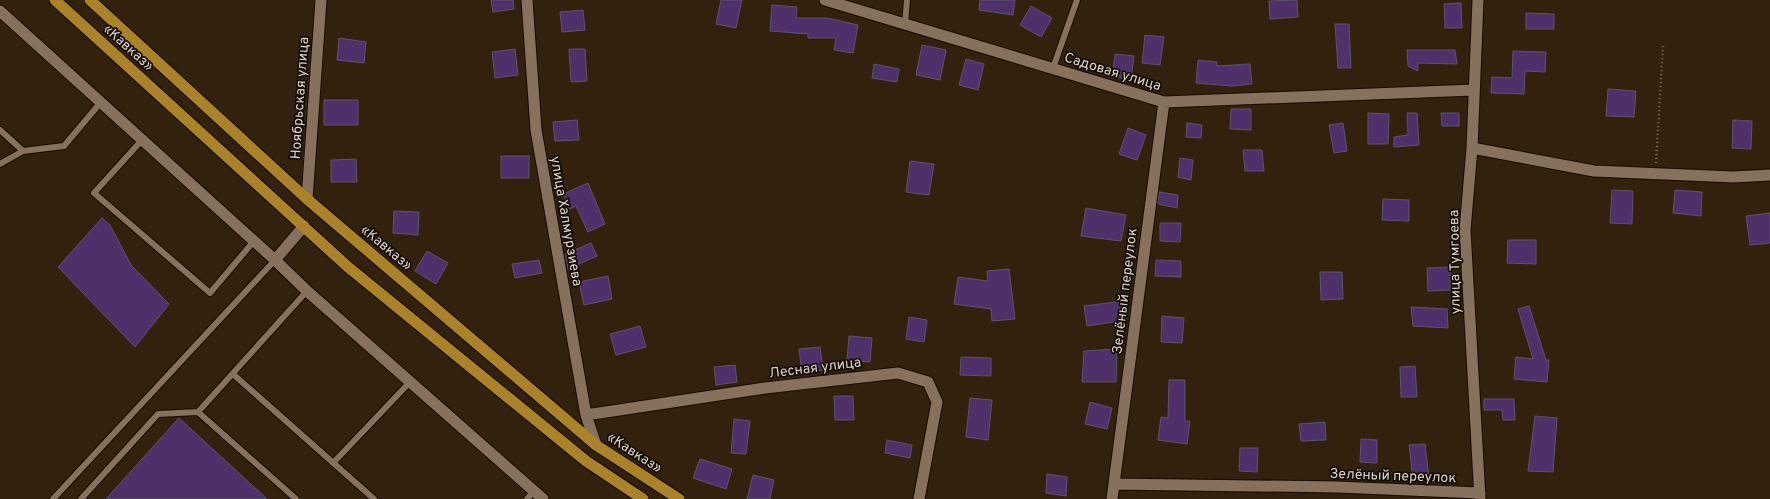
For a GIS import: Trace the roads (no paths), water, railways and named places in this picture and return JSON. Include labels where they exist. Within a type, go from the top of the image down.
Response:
[{"type":"highway","name":"«Кавказ»","points":[[55,0],[348,267],[586,461],[644,499]]},
{"type":"highway","name":"«Кавказ»","points":[[90,0],[307,199],[596,445],[679,499]]},
{"type":"street","name":"Ноябрьская улица","points":[[307,199],[321,0]]},
{"type":"street","name":"улица Халмурзиева","points":[[527,0],[536,130],[586,415],[596,445]]},
{"type":"street","name":"Садовая улица","points":[[825,0],[1164,102],[1474,90]]},
{"type":"street","name":"улица Тумгоева","points":[[1478,0],[1472,148],[1465,230],[1480,496]]},
{"type":"street","points":[[0,12],[410,382],[530,495],[543,499]]},
{"type":"street","name":"Зелёный переулок","points":[[1112,499],[1164,102]]},
{"type":"street","points":[[1472,148],[1594,171],[1732,177],[1770,175]]},
{"type":"street","points":[[275,260],[304,226]]},
{"type":"street","name":"Лесная улица","points":[[586,415],[765,388],[898,373],[928,382],[937,402],[919,499]]},
{"type":"street","name":"Зелёный переулок","points":[[1114,484],[1337,487],[1480,496]]},
{"type":"lane","points":[[905,24],[907,0]]},
{"type":"lane","points":[[1053,68],[1077,0]]},
{"type":"lane","points":[[0,164],[23,151],[64,146],[101,102]]},
{"type":"lane","points":[[0,130],[23,151]]},
{"type":"lane","points":[[142,140],[94,193],[210,292],[254,241]]},
{"type":"lane","points":[[53,499],[275,260]]},
{"type":"lane","points":[[198,412],[308,291]]},
{"type":"lane","points":[[233,374],[374,499]]},
{"type":"lane","points":[[333,464],[410,382]]},
{"type":"lane","points":[[81,499],[158,414],[198,412],[296,499]]}]
